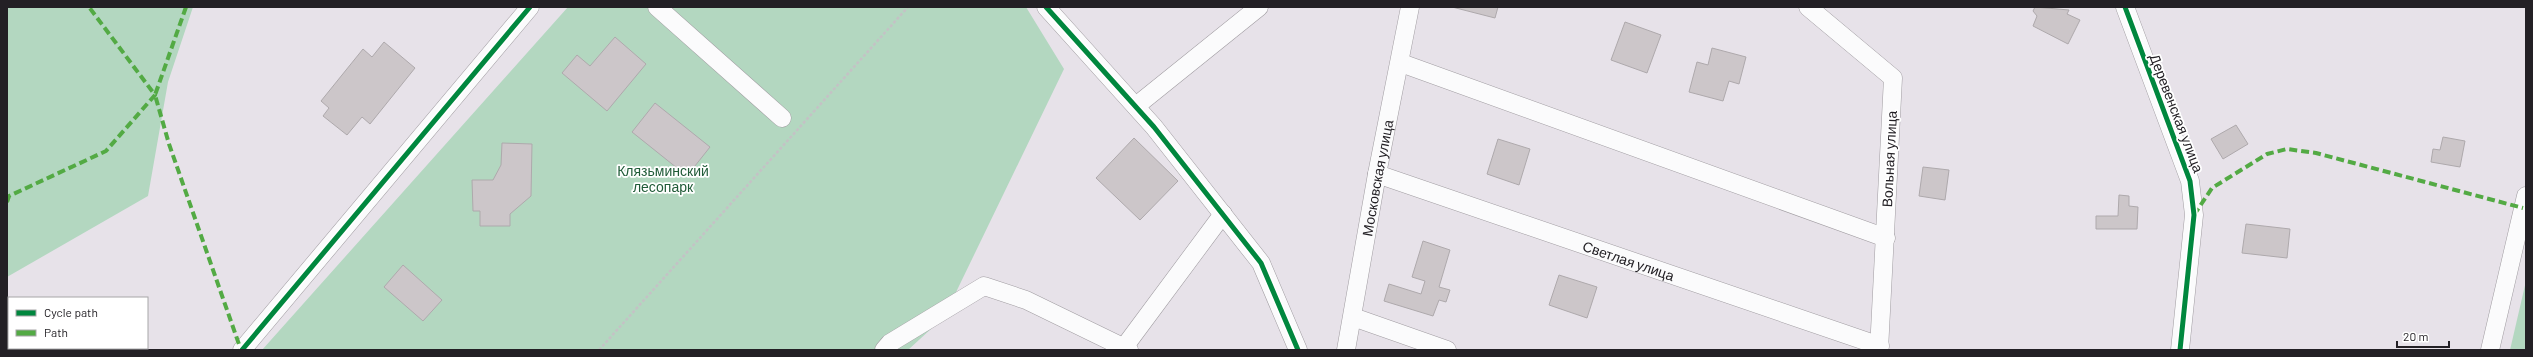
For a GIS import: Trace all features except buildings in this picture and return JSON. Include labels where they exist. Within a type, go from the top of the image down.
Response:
[{"type":"street","points":[[242,350],[530,7]]},
{"type":"street","points":[[657,7],[782,118]]},
{"type":"street","points":[[1046,7],[1136,106],[1261,263],[1298,350]]},
{"type":"street","points":[[1136,106],[1259,7]]},
{"type":"street","name":"Московская улица","points":[[1346,350],[1377,174],[1401,63],[1410,7]]},
{"type":"street","name":"Вольная улица","points":[[1808,7],[1893,78],[1886,238],[1879,348]]},
{"type":"street","name":"Деревенская улица","points":[[2125,7],[2190,180],[2194,215],[2180,350]]},
{"type":"street","points":[[1401,63],[1886,238]]},
{"type":"street","name":"Светлая улица","points":[[1377,174],[1879,348]]},
{"type":"street","points":[[2490,350],[2526,196]]},
{"type":"street","points":[[884,350],[890,343],[984,286],[1026,300],[1125,349],[1223,214]]},
{"type":"street","points":[[1353,317],[1447,350]]},
{"type":"path","points":[[599,350],[908,7]]},
{"type":"green space","points":[[7,7],[193,7],[168,82],[148,196],[7,277]]},
{"type":"green space","name":"Клязьминский лесопарк","points":[[568,7],[1026,7],[1064,69],[944,317],[908,350],[262,350]]},
{"type":"green space","points":[[2526,281],[2526,350],[2510,350]]},
{"type":"marked path","points":[[7,202],[9,196],[106,151],[155,95],[89,7]]},
{"type":"marked path","points":[[186,7],[155,95],[169,144],[241,350]]},
{"type":"marked path","points":[[2194,215],[2212,188],[2267,154],[2287,149],[2316,153],[2523,208]]},
{"type":"cycle path","points":[[242,350],[530,7]]},
{"type":"cycle path","points":[[1046,7],[1154,127],[1261,263],[1298,350]]},
{"type":"cycle path","points":[[2125,7],[2190,181],[2194,215],[2180,350]]}]
